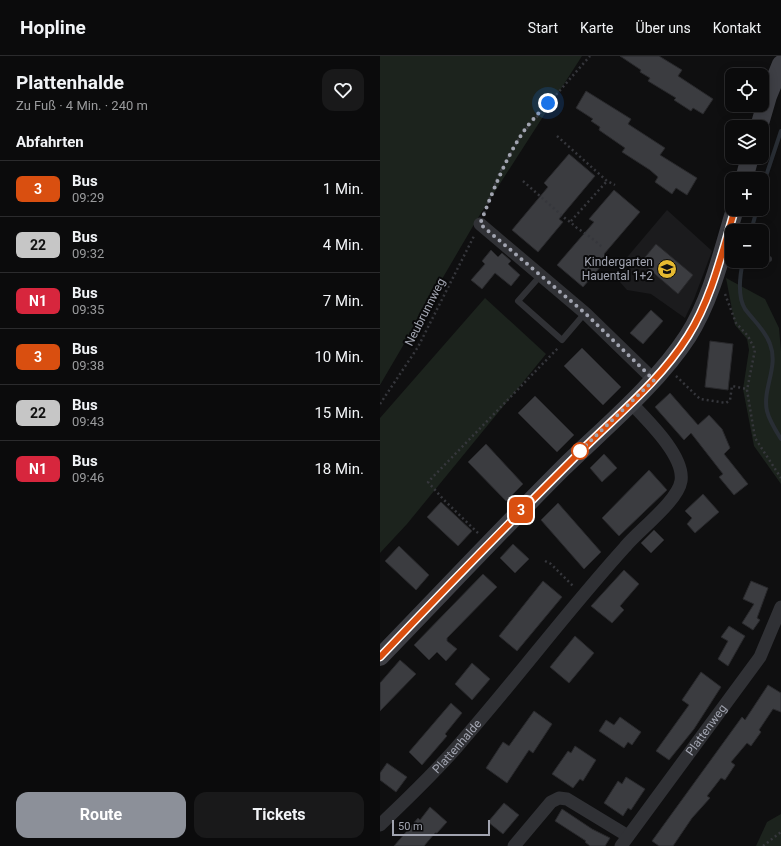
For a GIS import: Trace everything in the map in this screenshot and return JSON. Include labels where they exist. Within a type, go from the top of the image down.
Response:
[{"type":"street","points":[[761,120],[768,96],[781,64]]},
{"type":"street","points":[[380,657],[508,523],[654,380],[673,358],[699,318],[726,254],[734,216]]},
{"type":"street","points":[[480,224],[585,313],[654,380]]},
{"type":"street","name":"Plattenhalde","points":[[380,825],[442,764],[463,741],[582,595],[626,545],[677,494],[681,482],[681,471],[677,459],[630,402]]},
{"type":"street","name":"Plattenweg","points":[[624,841],[760,657],[781,607]]},
{"type":"street","points":[[514,846],[551,802],[559,798],[567,799],[624,841]]},
{"type":"lane","points":[[541,275],[518,301],[562,340],[585,313]]},
{"type":"path","name":"Neubrunnweg","points":[[380,404],[418,347],[480,224],[499,174],[521,135],[590,56]]},
{"type":"path","points":[[557,136],[607,182],[615,185]]},
{"type":"path","points":[[522,181],[575,227],[586,233],[603,248]]},
{"type":"path","points":[[571,222],[607,182]]},
{"type":"path","points":[[723,288],[728,305],[736,323],[748,336],[755,350],[747,389],[755,438],[781,478]]},
{"type":"path","points":[[482,537],[428,482],[555,352],[560,346],[562,340]]},
{"type":"path","points":[[671,373],[700,399],[726,403],[730,400],[732,386],[747,389]]},
{"type":"path","points":[[545,561],[551,564],[582,595]]},
{"type":"path","points":[[763,846],[781,832]]},
{"type":"shaded area","points":[[380,56],[582,56],[476,221],[380,385]]},
{"type":"shaded area","points":[[667,210],[712,251],[694,299],[685,318],[651,294],[627,290],[613,274]]},
{"type":"shaded area","points":[[726,278],[765,299],[779,328],[781,351],[781,484],[754,446],[743,389],[749,350],[747,339],[735,325]]},
{"type":"shaded area","points":[[485,298],[546,354],[407,524],[380,553],[380,418]]},
{"type":"shaded area","points":[[781,814],[781,846],[756,846],[767,822]]},
{"type":"building","points":[[620,56],[659,56],[682,70],[678,76],[713,99],[703,114],[693,108],[691,111],[674,100],[676,98],[648,81],[650,78]]},
{"type":"building","points":[[586,91],[631,119],[628,124],[665,148],[660,155],[697,178],[687,195],[676,188],[672,194],[655,182],[658,177],[622,152],[625,148],[599,130],[600,127],[591,121],[593,119],[576,108]]},
{"type":"building","points":[[569,154],[595,176],[559,219],[563,222],[538,252],[512,230],[548,187],[544,183]]},
{"type":"building","points":[[614,190],[640,212],[604,254],[608,258],[583,287],[557,265],[594,222],[589,219]]},
{"type":"building","name":"Kindergarten Hauental 1+2","points":[[656,244],[693,275],[678,294],[641,262]]},
{"type":"building","points":[[491,250],[498,257],[502,253],[511,261],[508,264],[520,275],[511,286],[495,273],[482,289],[471,280],[485,264],[482,261]]},
{"type":"building","points":[[651,310],[663,321],[643,344],[630,333]]},
{"type":"building","points":[[710,341],[733,344],[728,390],[705,387]]},
{"type":"building","points":[[582,348],[621,387],[603,405],[564,366]]},
{"type":"building","points":[[670,393],[698,425],[709,415],[722,429],[730,448],[724,454],[748,484],[734,495],[719,477],[723,474],[691,433],[684,440],[655,407]]},
{"type":"building","points":[[535,396],[574,435],[557,452],[518,413]]},
{"type":"building","points":[[486,444],[523,484],[506,501],[468,462]]},
{"type":"building","points":[[604,454],[617,468],[602,482],[590,468]]},
{"type":"building","points":[[649,470],[667,490],[619,536],[602,518]]},
{"type":"building","points":[[703,494],[719,512],[695,533],[687,524],[692,518],[685,511]]},
{"type":"building","points":[[441,502],[472,531],[458,546],[427,517]]},
{"type":"building","points":[[558,503],[601,552],[584,569],[541,520]]},
{"type":"building","points":[[654,530],[664,540],[651,553],[641,543]]},
{"type":"building","points":[[513,544],[529,559],[515,573],[500,558]]},
{"type":"building","points":[[399,546],[429,575],[416,590],[385,561]]},
{"type":"building","points":[[624,570],[639,584],[620,606],[624,610],[612,623],[591,606]]},
{"type":"building","points":[[483,574],[497,587],[447,638],[447,641],[457,649],[446,661],[437,652],[429,660],[414,645]]},
{"type":"building","points":[[543,581],[562,597],[517,651],[499,636]]},
{"type":"building","points":[[751,581],[768,588],[757,618],[760,620],[753,630],[742,623],[754,604],[743,599]]},
{"type":"building","points":[[729,626],[745,636],[728,666],[718,659],[728,641],[721,637]]},
{"type":"building","points":[[575,636],[594,653],[569,683],[550,667]]},
{"type":"building","points":[[400,660],[416,674],[380,711],[380,683]]},
{"type":"building","points":[[472,663],[490,679],[472,700],[455,684]]},
{"type":"building","points":[[701,672],[721,687],[694,729],[669,760],[656,751],[689,705],[682,700]]},
{"type":"building","points":[[768,685],[781,693],[781,712],[773,709],[759,730],[761,732],[751,746],[747,743],[731,762],[735,765],[725,780],[721,778],[707,796],[710,798],[692,818],[673,846],[659,846],[652,841],[742,717],[745,720]]},
{"type":"building","points":[[451,703],[462,713],[445,734],[447,736],[422,765],[409,752]]},
{"type":"building","points":[[534,711],[552,724],[533,753],[529,750],[507,783],[486,768],[503,742],[509,746]]},
{"type":"building","points":[[620,717],[641,732],[632,745],[628,742],[624,748],[599,731],[606,720],[614,725]]},
{"type":"building","points":[[575,746],[596,760],[583,781],[580,779],[573,788],[552,774],[568,751],[571,753]]},
{"type":"building","points":[[387,763],[407,777],[396,792],[380,780],[380,773]]},
{"type":"building","points":[[626,777],[645,789],[631,810],[628,808],[623,816],[604,803],[618,781],[622,784]]},
{"type":"building","points":[[504,803],[519,815],[503,834],[488,822]]},
{"type":"building","points":[[430,807],[447,822],[437,833],[435,833],[424,846],[394,846],[418,818],[420,820]]},
{"type":"building","points":[[562,809],[592,829],[610,838],[605,846],[590,846],[585,842],[586,841],[555,821]]},
{"type":"waterway","points":[[767,172],[781,131]]},
{"type":"waterway","points":[[753,224],[755,216]]},
{"type":"waterway","points":[[742,268],[740,292],[742,304],[762,330],[770,344],[773,361],[766,403],[771,422],[781,439]]},
{"type":"bus line","name":"3","points":[[380,657],[508,523],[638,395],[673,358],[699,318],[708,297],[733,216]]},
{"type":"place","name":"Kindergarten Hauental 1+2","points":[[667,269]]},
{"type":"route","points":[[548,103],[521,135],[506,161],[499,174],[480,224],[585,313],[654,380],[580,451]]}]
